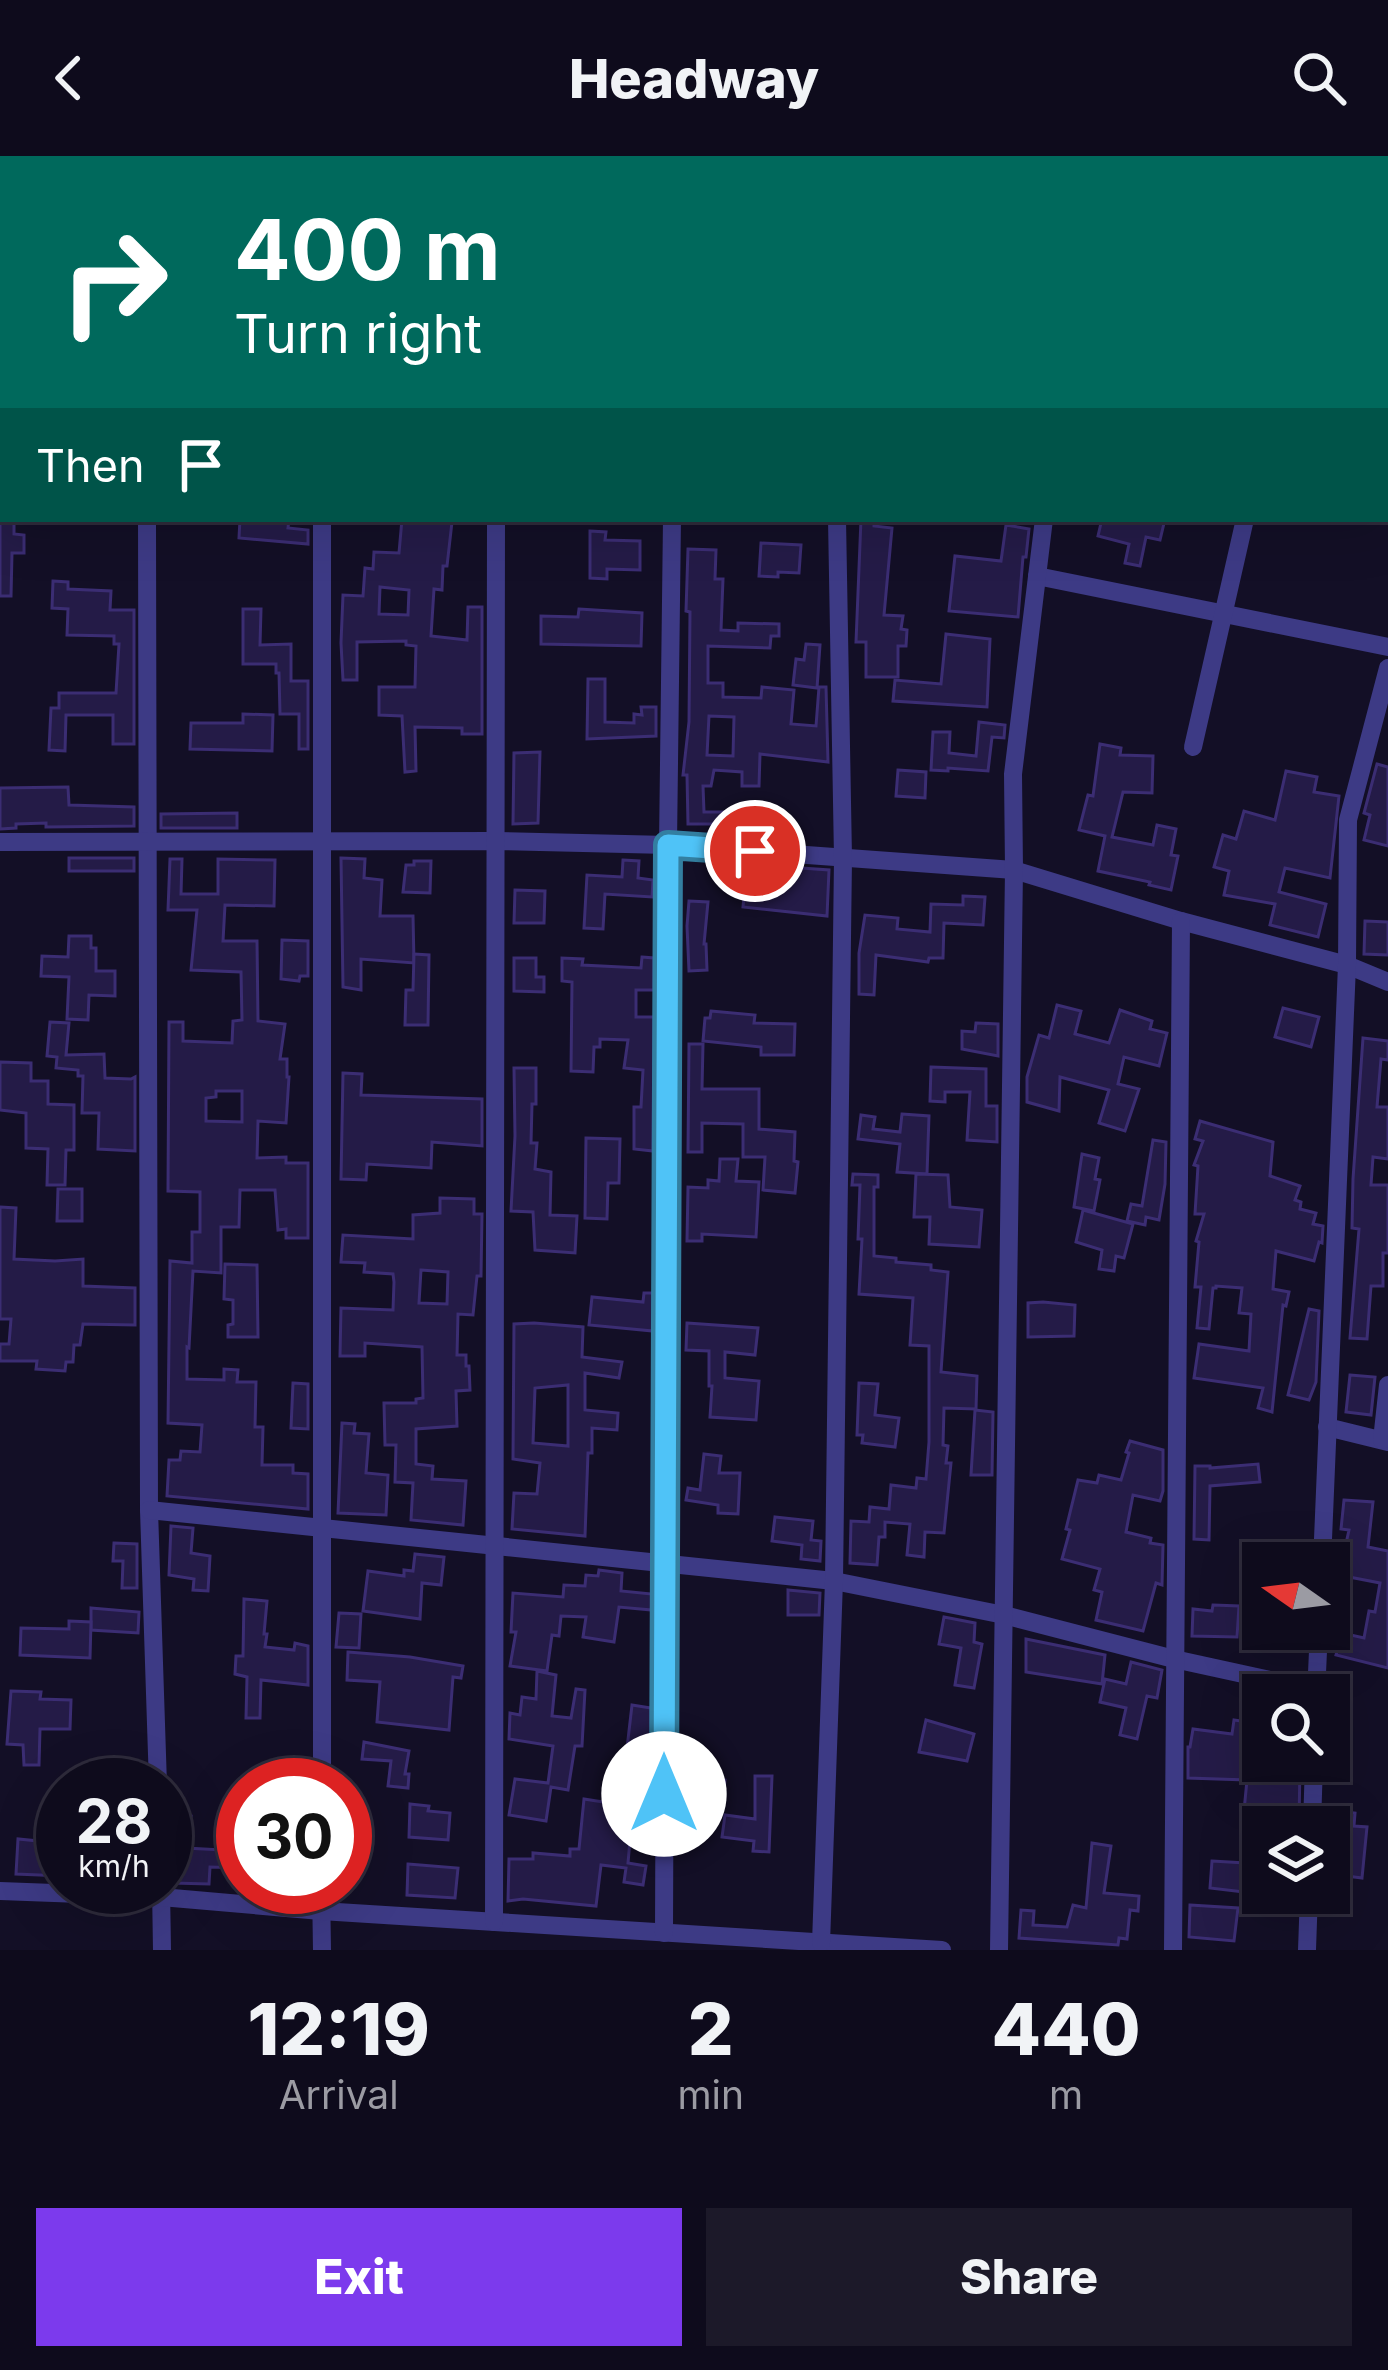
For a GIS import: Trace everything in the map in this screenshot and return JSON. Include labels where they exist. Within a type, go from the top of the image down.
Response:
[{"type":"street","points":[[147,522],[149,1510],[157,1758]]},
{"type":"street","points":[[322,522],[322,1758]]},
{"type":"street","points":[[494,1922],[496,522]]},
{"type":"street","points":[[664,1933],[672,522]]},
{"type":"street","points":[[821,1942],[834,1581],[843,858],[837,522]]},
{"type":"street","points":[[999,1950],[1013,774],[1045,522]]},
{"type":"street","points":[[1192,747],[1244,522]]},
{"type":"street","points":[[1037,576],[1388,647]]},
{"type":"street","points":[[1323,1542],[1347,965],[1348,820],[1388,668]]},
{"type":"street","points":[[0,842],[668,845],[1015,870],[1180,922],[1347,965],[1388,982]]},
{"type":"street","points":[[1173,1950],[1180,922]]},
{"type":"street","points":[[1327,1426],[1385,1441],[1388,1385]]},
{"type":"street","points":[[149,1510],[834,1581],[1004,1615],[1242,1675]]},
{"type":"street","points":[[0,1891],[36,1891]]},
{"type":"street","points":[[161,1914],[162,1950]]},
{"type":"street","points":[[321,1914],[322,1950]]},
{"type":"street","points":[[356,1914],[942,1950]]},
{"type":"street","points":[[1307,1950],[1308,1914]]},
{"type":"building","points":[[0,522],[14,522],[14,534],[24,535],[24,553],[12,553],[11,596],[0,596]]},
{"type":"building","points":[[240,522],[289,522],[288,528],[308,530],[308,544],[239,538]]},
{"type":"building","points":[[402,522],[452,522],[442,590],[434,589],[431,636],[467,640],[468,607],[482,607],[482,734],[462,734],[462,728],[415,727],[416,771],[405,772],[402,716],[379,715],[379,687],[415,687],[416,646],[406,641],[357,642],[357,680],[343,680],[343,595],[363,596],[365,568],[373,569],[374,552],[399,553]],"holes":[[[380,587],[409,590],[408,615],[379,614]]]},
{"type":"building","points":[[861,522],[874,522],[874,526],[892,528],[884,615],[903,616],[901,629],[907,630],[906,646],[898,646],[898,677],[866,677],[866,642],[856,642]]},
{"type":"building","points":[[1101,522],[1164,522],[1160,540],[1146,537],[1140,566],[1125,563],[1129,544],[1098,536]]},
{"type":"building","points":[[1006,525],[1029,529],[1018,617],[949,611],[955,556],[1001,561]]},
{"type":"building","points":[[590,531],[606,532],[605,540],[640,541],[640,570],[607,569],[607,579],[590,578]]},
{"type":"building","points":[[761,543],[801,545],[799,573],[759,576]]},
{"type":"building","points":[[688,549],[716,550],[715,579],[723,579],[721,630],[738,631],[738,623],[779,624],[779,636],[771,636],[770,648],[708,646],[708,683],[723,683],[723,697],[761,698],[762,687],[794,690],[791,724],[816,726],[819,687],[826,687],[828,762],[760,754],[759,786],[742,786],[742,772],[714,770],[711,786],[703,786],[704,812],[729,812],[729,824],[688,824],[687,775],[683,775],[689,722],[690,612],[686,611]],"holes":[[[709,716],[734,717],[733,756],[707,755]]]},
{"type":"building","points":[[53,581],[68,582],[68,589],[111,591],[110,610],[134,610],[134,744],[113,744],[113,715],[66,715],[65,751],[49,750],[51,708],[59,708],[59,693],[116,693],[119,644],[114,644],[114,636],[67,635],[68,609],[52,608]]},
{"type":"building","points":[[243,609],[261,609],[260,645],[291,644],[291,681],[308,681],[308,749],[299,749],[299,714],[280,714],[276,664],[243,664]]},
{"type":"building","points":[[579,609],[642,613],[641,646],[541,644],[541,616],[578,617]]},
{"type":"building","points":[[946,634],[990,639],[987,707],[893,701],[895,680],[941,684]]},
{"type":"building","points":[[806,644],[820,645],[817,688],[793,685],[796,659],[804,660]]},
{"type":"building","points":[[588,679],[605,679],[605,722],[634,723],[634,714],[642,715],[641,707],[656,707],[656,736],[587,739]]},
{"type":"building","points":[[243,714],[273,715],[272,751],[190,749],[191,723],[243,723]]},
{"type":"building","points":[[979,722],[1005,725],[1004,738],[992,737],[988,771],[931,770],[933,732],[950,732],[949,753],[976,756]]},
{"type":"building","points":[[1100,744],[1121,748],[1120,755],[1153,756],[1152,793],[1123,792],[1112,837],[1153,845],[1157,825],[1176,829],[1171,855],[1178,856],[1171,890],[1098,871],[1105,836],[1079,830],[1088,795],[1093,796]]},
{"type":"building","points":[[540,752],[538,823],[513,824],[514,753]]},
{"type":"building","points":[[1377,764],[1388,767],[1388,846],[1364,840],[1370,815],[1364,813]]},
{"type":"building","points":[[898,770],[926,772],[925,798],[896,796]]},
{"type":"building","points":[[1286,771],[1317,777],[1314,792],[1339,796],[1330,878],[1285,868],[1279,892],[1326,904],[1318,937],[1270,925],[1275,904],[1224,895],[1229,871],[1214,867],[1223,835],[1236,839],[1244,811],[1275,820]]},
{"type":"building","points":[[68,787],[69,805],[134,807],[134,826],[46,827],[46,823],[0,829],[0,788]]},
{"type":"building","points":[[237,813],[237,828],[161,828],[161,814]]},
{"type":"building","points":[[69,858],[134,858],[134,871],[69,871]]},
{"type":"building","points":[[341,858],[365,859],[364,878],[382,880],[380,916],[413,916],[414,963],[361,959],[361,990],[343,987]]},
{"type":"building","points":[[170,859],[182,859],[181,894],[218,894],[218,859],[275,860],[274,906],[225,905],[223,941],[257,941],[258,1021],[285,1024],[280,1059],[287,1059],[289,1077],[286,1123],[258,1121],[257,1158],[286,1157],[286,1163],[308,1163],[308,1238],[286,1238],[286,1229],[278,1230],[275,1190],[240,1190],[239,1227],[221,1227],[221,1273],[193,1271],[187,1379],[224,1380],[224,1369],[238,1370],[237,1382],[256,1382],[255,1427],[263,1427],[262,1465],[293,1465],[293,1473],[308,1474],[308,1509],[167,1496],[169,1460],[180,1460],[181,1451],[200,1452],[202,1425],[168,1423],[170,1261],[192,1263],[192,1232],[200,1232],[200,1192],[168,1191],[169,1022],[183,1022],[183,1041],[232,1043],[233,1021],[242,1020],[241,972],[191,970],[197,910],[168,910]],"holes":[[[216,1091],[242,1091],[242,1122],[206,1121],[206,1098],[216,1097]]]},
{"type":"building","points":[[623,860],[639,861],[638,878],[653,880],[652,897],[605,894],[603,929],[584,928],[587,875],[622,877]]},
{"type":"building","points":[[431,861],[430,893],[403,892],[406,865]]},
{"type":"building","points":[[731,863],[829,870],[827,916],[743,907],[745,887],[728,885]]},
{"type":"building","points":[[515,890],[545,891],[544,923],[514,923]]},
{"type":"building","points":[[963,896],[985,897],[983,925],[944,923],[943,958],[929,958],[928,962],[876,955],[874,995],[859,994],[865,915],[898,918],[897,929],[930,932],[931,904],[963,905]]},
{"type":"building","points":[[689,901],[708,902],[707,970],[689,971]]},
{"type":"building","points":[[1365,921],[1388,922],[1388,955],[1364,954]]},
{"type":"building","points":[[69,936],[91,936],[96,971],[115,971],[115,996],[89,995],[88,1020],[67,1019],[69,977],[41,976],[42,956],[68,957]]},
{"type":"building","points":[[282,940],[308,941],[308,976],[300,976],[299,981],[281,979]]},
{"type":"building","points":[[414,954],[429,955],[428,1025],[405,1025]]},
{"type":"building","points":[[642,957],[654,958],[654,990],[636,990],[636,1017],[654,1017],[653,1151],[634,1149],[634,1107],[641,1107],[643,1070],[624,1068],[628,1040],[600,1039],[600,1047],[594,1047],[593,1072],[571,1071],[572,982],[562,981],[562,958],[583,959],[582,965],[641,968]]},
{"type":"building","points":[[514,958],[536,958],[536,977],[544,977],[544,992],[514,991]]},
{"type":"building","points":[[1057,1005],[1081,1011],[1075,1034],[1109,1043],[1120,1010],[1152,1021],[1150,1029],[1167,1033],[1159,1066],[1124,1057],[1118,1084],[1139,1089],[1125,1131],[1099,1123],[1109,1090],[1060,1077],[1059,1111],[1027,1102],[1027,1077],[1039,1035],[1049,1038]]},
{"type":"building","points":[[1283,1008],[1319,1017],[1311,1047],[1275,1037]]},
{"type":"building","points":[[711,1011],[755,1015],[754,1023],[795,1024],[794,1055],[761,1055],[761,1047],[703,1041],[705,1018],[710,1018]]},
{"type":"building","points":[[50,1022],[69,1023],[66,1055],[104,1054],[105,1078],[135,1077],[135,1151],[98,1149],[99,1113],[82,1113],[83,1076],[78,1076],[78,1070],[56,1068],[57,1057],[47,1056]]},
{"type":"building","points":[[976,1023],[998,1024],[998,1056],[962,1049],[962,1031],[975,1032]]},
{"type":"building","points":[[1363,1038],[1388,1041],[1388,1060],[1381,1059],[1377,1107],[1388,1107],[1388,1159],[1373,1157],[1371,1185],[1388,1185],[1388,1253],[1383,1253],[1383,1286],[1371,1286],[1367,1339],[1350,1338],[1359,1229],[1352,1228],[1353,1179]]},
{"type":"building","points":[[689,1044],[703,1044],[702,1089],[759,1089],[759,1129],[795,1132],[795,1193],[763,1190],[765,1157],[743,1157],[743,1124],[702,1123],[702,1152],[688,1152]]},
{"type":"building","points":[[0,1062],[31,1063],[31,1081],[48,1081],[48,1104],[74,1105],[74,1150],[66,1150],[65,1185],[47,1185],[48,1149],[26,1148],[26,1113],[0,1110]]},
{"type":"building","points":[[931,1067],[986,1069],[986,1106],[997,1106],[997,1142],[967,1140],[970,1092],[945,1092],[945,1102],[930,1101]]},
{"type":"building","points":[[514,1068],[536,1068],[531,1143],[537,1143],[535,1169],[551,1172],[550,1215],[577,1216],[575,1253],[535,1250],[533,1212],[511,1211]]},
{"type":"building","points":[[343,1073],[362,1074],[361,1095],[482,1099],[482,1146],[432,1142],[431,1168],[367,1164],[366,1180],[341,1179]]},
{"type":"building","points":[[902,1114],[929,1116],[927,1174],[897,1172],[900,1144],[858,1139],[861,1115],[875,1117],[873,1129],[900,1132]]},
{"type":"building","points":[[1200,1121],[1273,1142],[1270,1176],[1300,1186],[1295,1200],[1301,1202],[1300,1209],[1316,1213],[1313,1224],[1323,1226],[1314,1261],[1276,1251],[1273,1289],[1289,1292],[1283,1305],[1272,1412],[1258,1408],[1263,1388],[1194,1378],[1199,1344],[1249,1351],[1251,1314],[1239,1313],[1242,1288],[1216,1286],[1209,1329],[1197,1328],[1201,1287],[1195,1287],[1196,1241],[1204,1214],[1195,1214],[1198,1166],[1194,1165],[1203,1141],[1195,1139]]},
{"type":"building","points":[[586,1138],[620,1139],[619,1183],[608,1183],[607,1219],[585,1218]]},
{"type":"building","points":[[1153,1140],[1166,1142],[1165,1184],[1159,1220],[1146,1217],[1145,1225],[1127,1221],[1131,1204],[1142,1206]]},
{"type":"building","points":[[1082,1154],[1099,1158],[1094,1211],[1074,1207]]},
{"type":"building","points":[[720,1159],[738,1159],[736,1181],[759,1182],[756,1237],[702,1234],[702,1241],[687,1241],[688,1187],[708,1188],[708,1180],[719,1181]]},
{"type":"building","points":[[853,1174],[878,1175],[874,1256],[948,1272],[941,1372],[977,1376],[976,1409],[944,1408],[943,1445],[948,1446],[946,1463],[951,1463],[944,1533],[925,1532],[924,1557],[907,1555],[910,1524],[885,1522],[877,1565],[850,1563],[851,1521],[869,1522],[870,1507],[889,1509],[891,1485],[916,1488],[917,1478],[926,1479],[929,1346],[910,1345],[913,1298],[859,1294],[860,1185],[852,1185]]},
{"type":"building","points":[[916,1174],[948,1175],[950,1207],[982,1210],[979,1247],[929,1244],[930,1217],[914,1217]]},
{"type":"building","points":[[58,1189],[82,1189],[82,1221],[57,1221]]},
{"type":"building","points":[[440,1198],[474,1199],[474,1214],[482,1214],[481,1276],[477,1276],[473,1315],[458,1314],[457,1355],[466,1355],[470,1390],[456,1391],[457,1426],[416,1429],[416,1464],[433,1466],[432,1479],[466,1481],[463,1525],[411,1520],[413,1483],[395,1482],[396,1445],[385,1445],[384,1403],[416,1403],[423,1398],[422,1347],[365,1343],[365,1356],[340,1356],[341,1308],[393,1310],[394,1282],[393,1274],[364,1272],[365,1263],[341,1262],[343,1235],[413,1239],[413,1215],[440,1213]],"holes":[[[421,1270],[448,1272],[447,1304],[419,1303]]]},
{"type":"building","points":[[0,1207],[16,1208],[14,1259],[83,1259],[83,1286],[135,1288],[135,1325],[83,1324],[80,1345],[74,1345],[73,1362],[66,1362],[65,1371],[36,1369],[37,1361],[0,1361],[0,1344],[9,1344],[11,1319],[0,1319]]},
{"type":"building","points":[[1083,1210],[1133,1224],[1124,1258],[1116,1256],[1114,1271],[1099,1269],[1102,1250],[1076,1242]]},
{"type":"building","points":[[225,1264],[257,1265],[258,1337],[228,1337],[233,1300],[224,1299]]},
{"type":"building","points":[[644,1293],[653,1293],[653,1331],[589,1325],[592,1297],[643,1302]]},
{"type":"building","points":[[1028,1303],[1075,1305],[1074,1336],[1028,1337]]},
{"type":"building","points":[[1309,1309],[1319,1311],[1316,1382],[1309,1400],[1288,1395]]},
{"type":"building","points":[[687,1323],[758,1328],[755,1355],[725,1352],[725,1378],[759,1381],[756,1420],[710,1417],[709,1351],[686,1350]]},
{"type":"building","points":[[514,1324],[583,1327],[582,1357],[622,1362],[619,1378],[585,1373],[585,1410],[618,1413],[617,1430],[592,1428],[585,1536],[512,1529],[514,1493],[537,1494],[540,1463],[513,1459]],"holes":[[[568,1385],[568,1446],[533,1443],[535,1388]]]},
{"type":"building","points":[[1350,1375],[1375,1377],[1371,1415],[1346,1412]]},
{"type":"building","points":[[293,1383],[308,1384],[308,1429],[291,1428]]},
{"type":"building","points":[[859,1383],[878,1384],[875,1415],[899,1418],[895,1447],[862,1443],[863,1435],[857,1435]]},
{"type":"building","points":[[975,1410],[993,1412],[992,1475],[971,1475]]},
{"type":"building","points":[[342,1423],[355,1424],[354,1433],[369,1434],[366,1473],[388,1475],[386,1515],[338,1513]]},
{"type":"building","points":[[1130,1441],[1163,1450],[1160,1501],[1133,1495],[1126,1532],[1163,1545],[1162,1585],[1156,1583],[1143,1631],[1096,1620],[1102,1592],[1094,1590],[1100,1569],[1062,1559],[1078,1480],[1097,1483],[1099,1475],[1121,1480]]},
{"type":"building","points":[[704,1454],[721,1456],[719,1473],[740,1473],[738,1514],[718,1513],[718,1505],[686,1500],[688,1488],[700,1490]]},
{"type":"building","points":[[1258,1464],[1260,1482],[1210,1486],[1209,1540],[1194,1539],[1195,1466]]},
{"type":"building","points":[[1344,1500],[1373,1502],[1368,1547],[1388,1551],[1388,1668],[1336,1655],[1337,1650],[1350,1650],[1350,1635],[1364,1638],[1380,1583],[1350,1577],[1349,1530],[1341,1529]]},
{"type":"building","points":[[775,1517],[813,1521],[811,1540],[821,1541],[820,1561],[801,1559],[802,1545],[772,1541]]},
{"type":"building","points":[[171,1526],[193,1528],[191,1553],[210,1556],[208,1591],[193,1590],[194,1579],[169,1575]]},
{"type":"building","points":[[114,1543],[137,1544],[137,1588],[122,1588],[123,1561],[113,1561]]},
{"type":"building","points":[[415,1554],[444,1557],[441,1585],[422,1583],[420,1619],[363,1611],[368,1571],[404,1576],[404,1570],[413,1571]]},
{"type":"building","points":[[599,1570],[622,1573],[621,1591],[652,1594],[652,1610],[619,1607],[614,1642],[583,1637],[586,1617],[561,1616],[559,1636],[552,1635],[547,1671],[510,1666],[516,1632],[511,1632],[513,1593],[563,1597],[564,1585],[585,1586],[586,1575],[598,1576]]},
{"type":"building","points":[[788,1590],[820,1593],[819,1615],[788,1615]]},
{"type":"building","points":[[244,1599],[267,1601],[265,1647],[294,1650],[295,1643],[308,1646],[308,1685],[261,1680],[260,1718],[246,1718],[247,1677],[235,1674],[236,1656],[243,1656]]},
{"type":"building","points":[[1213,1605],[1239,1606],[1237,1637],[1192,1636],[1193,1609],[1212,1611]]},
{"type":"building","points":[[91,1608],[139,1612],[138,1633],[91,1630]]},
{"type":"building","points":[[339,1613],[361,1614],[359,1648],[336,1647]]},
{"type":"building","points":[[944,1617],[975,1623],[974,1642],[982,1644],[974,1688],[955,1685],[961,1648],[939,1644]]},
{"type":"building","points":[[69,1621],[91,1622],[90,1658],[20,1655],[21,1628],[69,1629]]},
{"type":"building","points":[[1026,1639],[1105,1655],[1102,1684],[1026,1672]]},
{"type":"building","points":[[348,1652],[463,1666],[461,1678],[453,1677],[449,1730],[377,1722],[380,1682],[347,1680]]},
{"type":"building","points":[[1131,1662],[1162,1670],[1157,1698],[1147,1696],[1137,1739],[1120,1735],[1126,1708],[1100,1702],[1105,1679],[1126,1684]]},
{"type":"building","points":[[537,1671],[556,1675],[552,1716],[571,1718],[576,1689],[585,1690],[582,1746],[575,1746],[568,1790],[551,1787],[546,1821],[509,1815],[515,1779],[548,1783],[553,1746],[509,1739],[510,1713],[520,1715],[522,1697],[536,1699]]},
{"type":"building","points":[[11,1691],[41,1692],[40,1699],[71,1700],[70,1729],[40,1729],[36,1765],[24,1765],[23,1745],[7,1744]]},
{"type":"building","points":[[632,1705],[651,1708],[651,1787],[636,1785],[629,1823],[651,1826],[651,1840],[630,1840],[628,1863],[646,1866],[643,1885],[624,1882],[626,1868],[601,1865],[596,1906],[508,1901],[509,1859],[533,1859],[533,1853],[570,1856],[570,1849],[579,1849],[584,1799],[616,1804]]},
{"type":"building","points":[[926,1720],[974,1734],[967,1761],[919,1752]]},
{"type":"building","points":[[1234,1720],[1242,1721],[1242,1780],[1188,1778],[1193,1729],[1232,1734]]},
{"type":"building","points":[[364,1742],[409,1751],[408,1788],[388,1786],[391,1761],[362,1758]]},
{"type":"building","points":[[684,1767],[706,1769],[705,1778],[725,1780],[723,1805],[680,1800]]},
{"type":"building","points":[[755,1776],[772,1776],[769,1852],[753,1851],[754,1841],[722,1837],[725,1815],[755,1819]]},
{"type":"building","points":[[1247,1782],[1300,1782],[1299,1806],[1244,1806]]},
{"type":"building","points":[[410,1804],[450,1813],[448,1840],[409,1837]]},
{"type":"building","points":[[1350,1813],[1355,1813],[1354,1826],[1367,1827],[1362,1878],[1350,1876]]},
{"type":"building","points":[[18,1839],[36,1841],[36,1875],[16,1874]]},
{"type":"building","points":[[1092,1843],[1111,1846],[1104,1893],[1139,1896],[1138,1911],[1130,1910],[1127,1939],[1119,1938],[1118,1945],[1019,1938],[1021,1910],[1034,1911],[1033,1925],[1067,1927],[1073,1905],[1086,1908]]},
{"type":"building","points":[[192,1848],[216,1850],[209,1884],[192,1884]]},
{"type":"building","points":[[1212,1861],[1242,1863],[1242,1892],[1210,1888]]},
{"type":"building","points":[[408,1864],[458,1868],[455,1898],[407,1895]]},
{"type":"building","points":[[1190,1905],[1238,1908],[1234,1941],[1189,1937]]},
{"type":"route","points":[[664,1794],[668,845],[755,851]]}]
